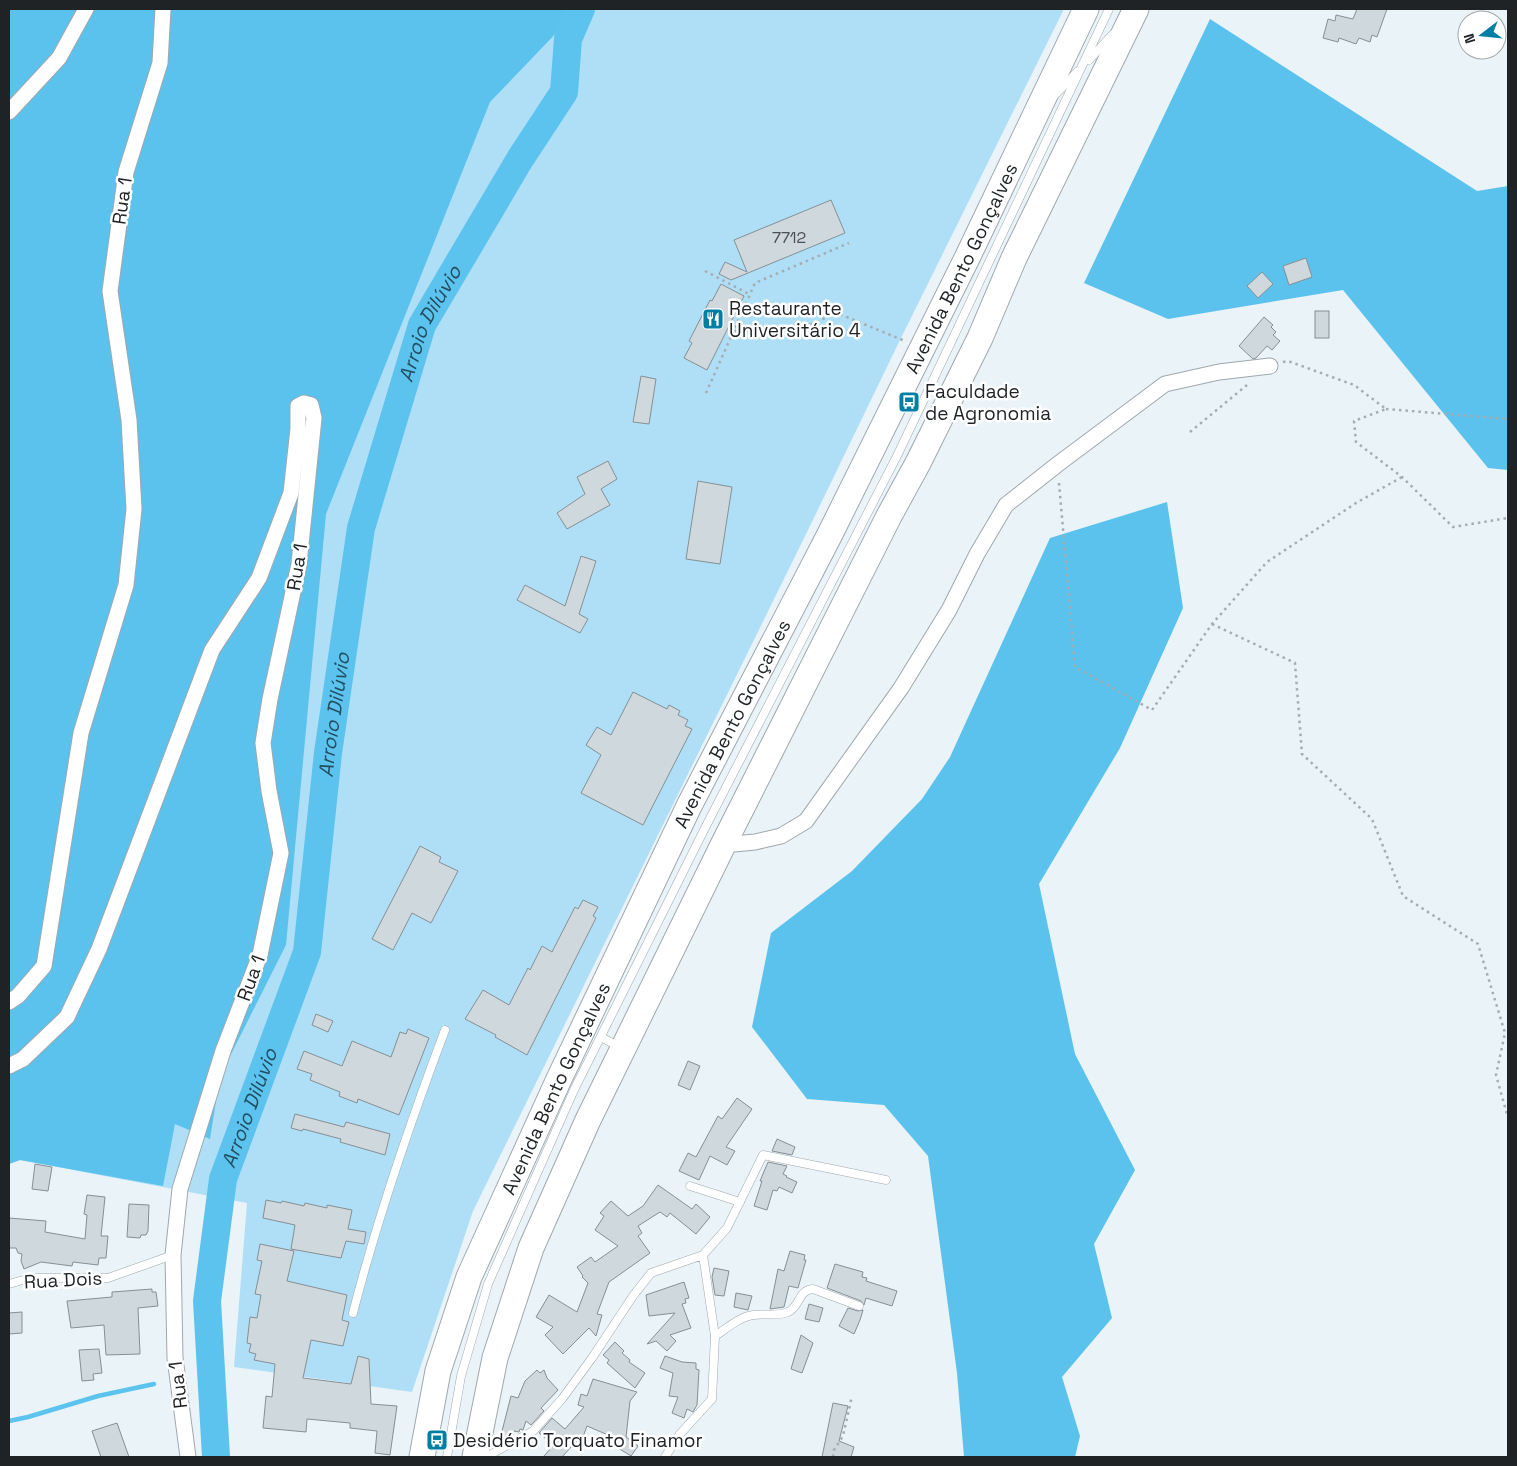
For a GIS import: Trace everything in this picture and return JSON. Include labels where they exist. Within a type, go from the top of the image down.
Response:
[{"type":"main road","name":"Avenida Bento Gonçalves","points":[[422,1457],[438,1371],[469,1277],[559,1079],[689,806],[829,536],[968,256],[1031,120],[1086,9]]},
{"type":"main road","points":[[475,1457],[496,1358],[531,1248],[588,1120],[888,516],[918,462],[976,347],[1014,258],[1136,10]]},
{"type":"street","points":[[9,112],[59,58],[86,9]]},
{"type":"street","name":"Rua 1","points":[[9,1002],[18,996],[44,966],[81,732],[126,585],[134,509],[129,420],[110,290],[126,172],[160,63],[163,9]]},
{"type":"street","points":[[723,845],[755,842],[781,836],[806,821],[901,688],[949,610],[1006,504],[1165,384],[1219,372],[1270,366]]},
{"type":"street","name":"Rua 1","points":[[9,1066],[23,1059],[67,1017],[95,957],[212,650],[259,578],[291,493],[298,429],[298,406],[304,403],[311,405],[314,418],[299,564],[262,743],[281,853],[260,955],[223,1051],[180,1189],[173,1255],[174,1358],[188,1457]]},
{"type":"lane","points":[[447,1457],[461,1376],[488,1284],[574,1090],[706,826],[898,454],[1109,9]]},
{"type":"lane","points":[[1031,120],[1136,10]]},
{"type":"lane","points":[[352,1312],[368,1252],[404,1142],[445,1030]]},
{"type":"lane","points":[[601,1037],[623,1049]]},
{"type":"lane","points":[[486,1457],[533,1431],[562,1399],[650,1273],[703,1255],[727,1228],[764,1155],[886,1180]]},
{"type":"lane","points":[[690,1186],[740,1202]]},
{"type":"lane","name":"Rua Dois","points":[[9,1284],[30,1278],[108,1278],[173,1255]]},
{"type":"lane","points":[[665,1457],[680,1434],[712,1399],[715,1336],[703,1255]]},
{"type":"lane","points":[[715,1336],[738,1321],[752,1315],[789,1312],[793,1309],[804,1291],[808,1289],[813,1288],[858,1306]]},
{"type":"path","points":[[706,394],[755,283],[849,242]]},
{"type":"path","points":[[705,271],[749,294]]},
{"type":"path","points":[[734,331],[794,332],[837,313],[906,342]]},
{"type":"path","points":[[1190,432],[1270,366],[1288,360],[1354,385],[1386,409]]},
{"type":"path","points":[[1508,419],[1386,409],[1354,421],[1356,442],[1402,477],[1453,526],[1508,518]]},
{"type":"path","points":[[1058,464],[1075,667],[1152,710],[1212,624],[1267,562],[1356,503],[1402,477]]},
{"type":"path","points":[[1212,624],[1296,663],[1302,754],[1372,819],[1403,896],[1478,944],[1505,1034],[1496,1076],[1508,1118]]},
{"type":"path","points":[[833,1457],[834,1450],[843,1436],[852,1396]]},
{"type":"shaded area","points":[[9,9],[1064,9],[473,1211],[412,1392],[234,1367],[247,1203],[20,1160],[9,1164]]},
{"type":"shaded area","points":[[9,9],[566,9],[561,28],[490,102],[326,514],[286,945],[220,1076],[210,1139],[175,1124],[163,1186],[20,1160],[9,1164]]},
{"type":"shaded area","points":[[1210,19],[1477,191],[1508,186],[1508,470],[1488,468],[1343,290],[1168,319],[1084,283]]},
{"type":"shaded area","points":[[1167,502],[1183,608],[1120,748],[1039,884],[1075,1054],[1135,1170],[1094,1244],[1112,1318],[1062,1377],[1080,1436],[1075,1457],[964,1457],[957,1373],[928,1156],[884,1105],[807,1099],[752,1027],[771,933],[852,871],[922,799],[950,757],[1050,538]]},
{"type":"building","points":[[1357,9],[1387,9],[1377,37],[1372,35],[1370,42],[1359,38],[1356,44],[1339,38],[1338,42],[1323,38],[1328,19],[1335,21],[1336,15],[1353,19]]},
{"type":"building","points":[[831,200],[845,233],[731,280],[719,274],[725,262],[747,272],[734,240]]},
{"type":"building","points":[[1306,258],[1312,277],[1289,285],[1283,266]]},
{"type":"building","points":[[1262,272],[1273,284],[1258,298],[1247,286]]},
{"type":"building","points":[[721,284],[744,296],[707,370],[684,358],[692,343],[689,341],[710,300],[712,301]]},
{"type":"building","points":[[1315,311],[1329,311],[1329,338],[1315,338]]},
{"type":"building","points":[[1264,317],[1273,325],[1271,327],[1276,332],[1273,335],[1280,341],[1272,350],[1267,346],[1253,359],[1239,346]]},
{"type":"building","points":[[641,376],[656,379],[649,424],[633,422]]},
{"type":"building","points":[[608,461],[617,479],[601,489],[610,505],[567,529],[557,513],[585,494],[577,477]]},
{"type":"building","points":[[698,481],[732,487],[720,564],[686,559]]},
{"type":"building","points":[[581,556],[596,561],[579,614],[588,619],[580,633],[517,600],[525,585],[565,606]]},
{"type":"building","points":[[633,692],[667,709],[669,705],[680,711],[678,715],[688,720],[685,726],[692,729],[643,825],[581,793],[601,755],[586,745],[597,727],[611,735]]},
{"type":"building","points":[[420,846],[441,857],[439,862],[458,871],[431,923],[412,913],[393,950],[372,939]]},
{"type":"building","points":[[583,900],[598,907],[593,916],[596,918],[527,1055],[495,1037],[496,1035],[465,1019],[483,990],[509,1005],[542,946],[552,952],[575,907],[578,909]]},
{"type":"building","points":[[316,1014],[333,1021],[328,1032],[312,1025]]},
{"type":"building","points":[[408,1029],[429,1038],[399,1115],[358,1099],[357,1103],[339,1096],[340,1092],[310,1080],[312,1074],[297,1069],[304,1051],[342,1066],[352,1041],[391,1057],[400,1032],[406,1034]]},
{"type":"building","points":[[688,1061],[700,1066],[690,1090],[678,1085]]},
{"type":"building","points":[[737,1098],[752,1109],[726,1147],[735,1151],[727,1165],[710,1156],[699,1180],[679,1171],[688,1153],[696,1157],[718,1116],[722,1119]]},
{"type":"building","points":[[295,1114],[344,1127],[346,1122],[390,1134],[385,1155],[340,1142],[341,1139],[303,1129],[302,1131],[291,1128]]},
{"type":"building","points":[[777,1139],[795,1147],[792,1155],[772,1151]]},
{"type":"building","points":[[768,1162],[787,1166],[783,1174],[797,1182],[792,1193],[779,1187],[777,1191],[773,1190],[767,1210],[754,1206],[762,1181],[760,1181]]},
{"type":"building","points":[[35,1164],[52,1167],[48,1191],[32,1189]]},
{"type":"building","points":[[658,1185],[692,1209],[696,1204],[710,1217],[696,1234],[670,1213],[667,1217],[660,1212],[638,1226],[642,1233],[638,1236],[650,1253],[609,1282],[597,1314],[602,1315],[596,1336],[589,1328],[563,1354],[545,1335],[553,1327],[536,1317],[549,1295],[577,1312],[588,1283],[582,1277],[577,1267],[591,1257],[595,1262],[618,1246],[595,1230],[604,1216],[600,1213],[611,1201],[628,1216],[643,1206]]},
{"type":"building","points":[[87,1195],[105,1197],[101,1236],[108,1236],[106,1258],[99,1258],[98,1265],[73,1262],[72,1266],[41,1262],[24,1269],[21,1261],[22,1254],[18,1253],[16,1248],[9,1248],[9,1218],[46,1221],[45,1232],[85,1239],[87,1215],[84,1214]]},
{"type":"building","points":[[266,1200],[281,1203],[282,1201],[304,1206],[305,1203],[327,1208],[327,1205],[352,1210],[348,1229],[366,1232],[364,1244],[346,1241],[341,1258],[291,1249],[295,1225],[263,1218]]},
{"type":"building","points":[[129,1204],[149,1205],[148,1231],[146,1235],[141,1235],[140,1238],[127,1237]]},
{"type":"building","points":[[260,1244],[294,1251],[287,1281],[347,1295],[342,1320],[349,1322],[343,1346],[311,1340],[303,1378],[351,1384],[358,1356],[369,1359],[371,1404],[397,1406],[390,1455],[375,1453],[377,1431],[350,1428],[350,1423],[307,1419],[306,1432],[263,1428],[266,1396],[272,1397],[275,1364],[254,1360],[256,1354],[249,1352],[251,1344],[247,1343],[250,1317],[257,1318],[261,1295],[255,1294],[262,1261],[257,1260]]},
{"type":"building","points":[[790,1251],[805,1255],[804,1260],[806,1260],[798,1288],[789,1286],[784,1307],[770,1309],[778,1269],[784,1271]]},
{"type":"building","points":[[835,1264],[863,1272],[862,1277],[867,1278],[866,1281],[897,1291],[892,1306],[866,1298],[864,1305],[861,1301],[827,1288]]},
{"type":"building","points":[[714,1268],[729,1271],[724,1296],[715,1295],[712,1277]]},
{"type":"building","points":[[684,1282],[689,1298],[685,1299],[686,1303],[682,1304],[691,1328],[670,1335],[676,1341],[667,1351],[656,1341],[647,1344],[675,1313],[649,1316],[646,1295]]},
{"type":"building","points":[[152,1289],[152,1292],[156,1292],[158,1306],[138,1308],[140,1354],[106,1355],[104,1325],[71,1328],[67,1301],[112,1297],[112,1292]]},
{"type":"building","points":[[736,1293],[752,1296],[748,1310],[734,1307]]},
{"type":"building","points":[[809,1304],[823,1308],[819,1322],[805,1319]]},
{"type":"building","points":[[848,1308],[858,1311],[863,1310],[854,1334],[839,1326]]},
{"type":"building","points":[[22,1312],[22,1333],[9,1334],[9,1313]]},
{"type":"building","points":[[801,1335],[813,1343],[802,1373],[791,1369]]},
{"type":"building","points":[[615,1342],[624,1351],[622,1353],[630,1360],[629,1362],[645,1373],[635,1388],[607,1363],[609,1360],[603,1355]]},
{"type":"building","points":[[99,1349],[102,1373],[93,1374],[94,1380],[82,1381],[79,1350]]},
{"type":"building","points":[[665,1356],[682,1362],[696,1363],[696,1369],[699,1370],[697,1405],[693,1412],[687,1409],[684,1418],[672,1413],[678,1397],[669,1396],[673,1373],[660,1368]]},
{"type":"building","points":[[537,1370],[540,1373],[544,1370],[547,1378],[558,1390],[541,1408],[544,1411],[531,1425],[526,1421],[523,1430],[520,1429],[519,1432],[514,1431],[513,1435],[509,1438],[501,1435],[511,1396],[518,1398],[525,1381]]},
{"type":"building","points":[[593,1379],[637,1392],[630,1401],[626,1437],[638,1446],[631,1456],[618,1448],[622,1441],[587,1426],[583,1437],[581,1436],[562,1457],[543,1457],[554,1445],[539,1433],[552,1418],[565,1429],[584,1407],[578,1405],[581,1394],[587,1396]]},
{"type":"building","points":[[833,1403],[848,1406],[839,1441],[854,1447],[851,1457],[822,1457]]},
{"type":"building","points":[[117,1423],[129,1457],[101,1457],[92,1431]]},
{"type":"waterway","name":"Arroio Dilúvio","points":[[216,1457],[207,1301],[223,1179],[307,952],[328,753],[361,528],[422,325],[520,159],[564,92],[568,39],[581,9]]},
{"type":"waterway","points":[[9,1421],[98,1396],[154,1384]]},
{"type":"place","name":"Restaurante Universitário 4","points":[[713,319]]},
{"type":"place","name":"Faculdade de Agronomia","points":[[909,402]]},
{"type":"place","name":"Desidério Torquato Finamor","points":[[437,1440]]}]
